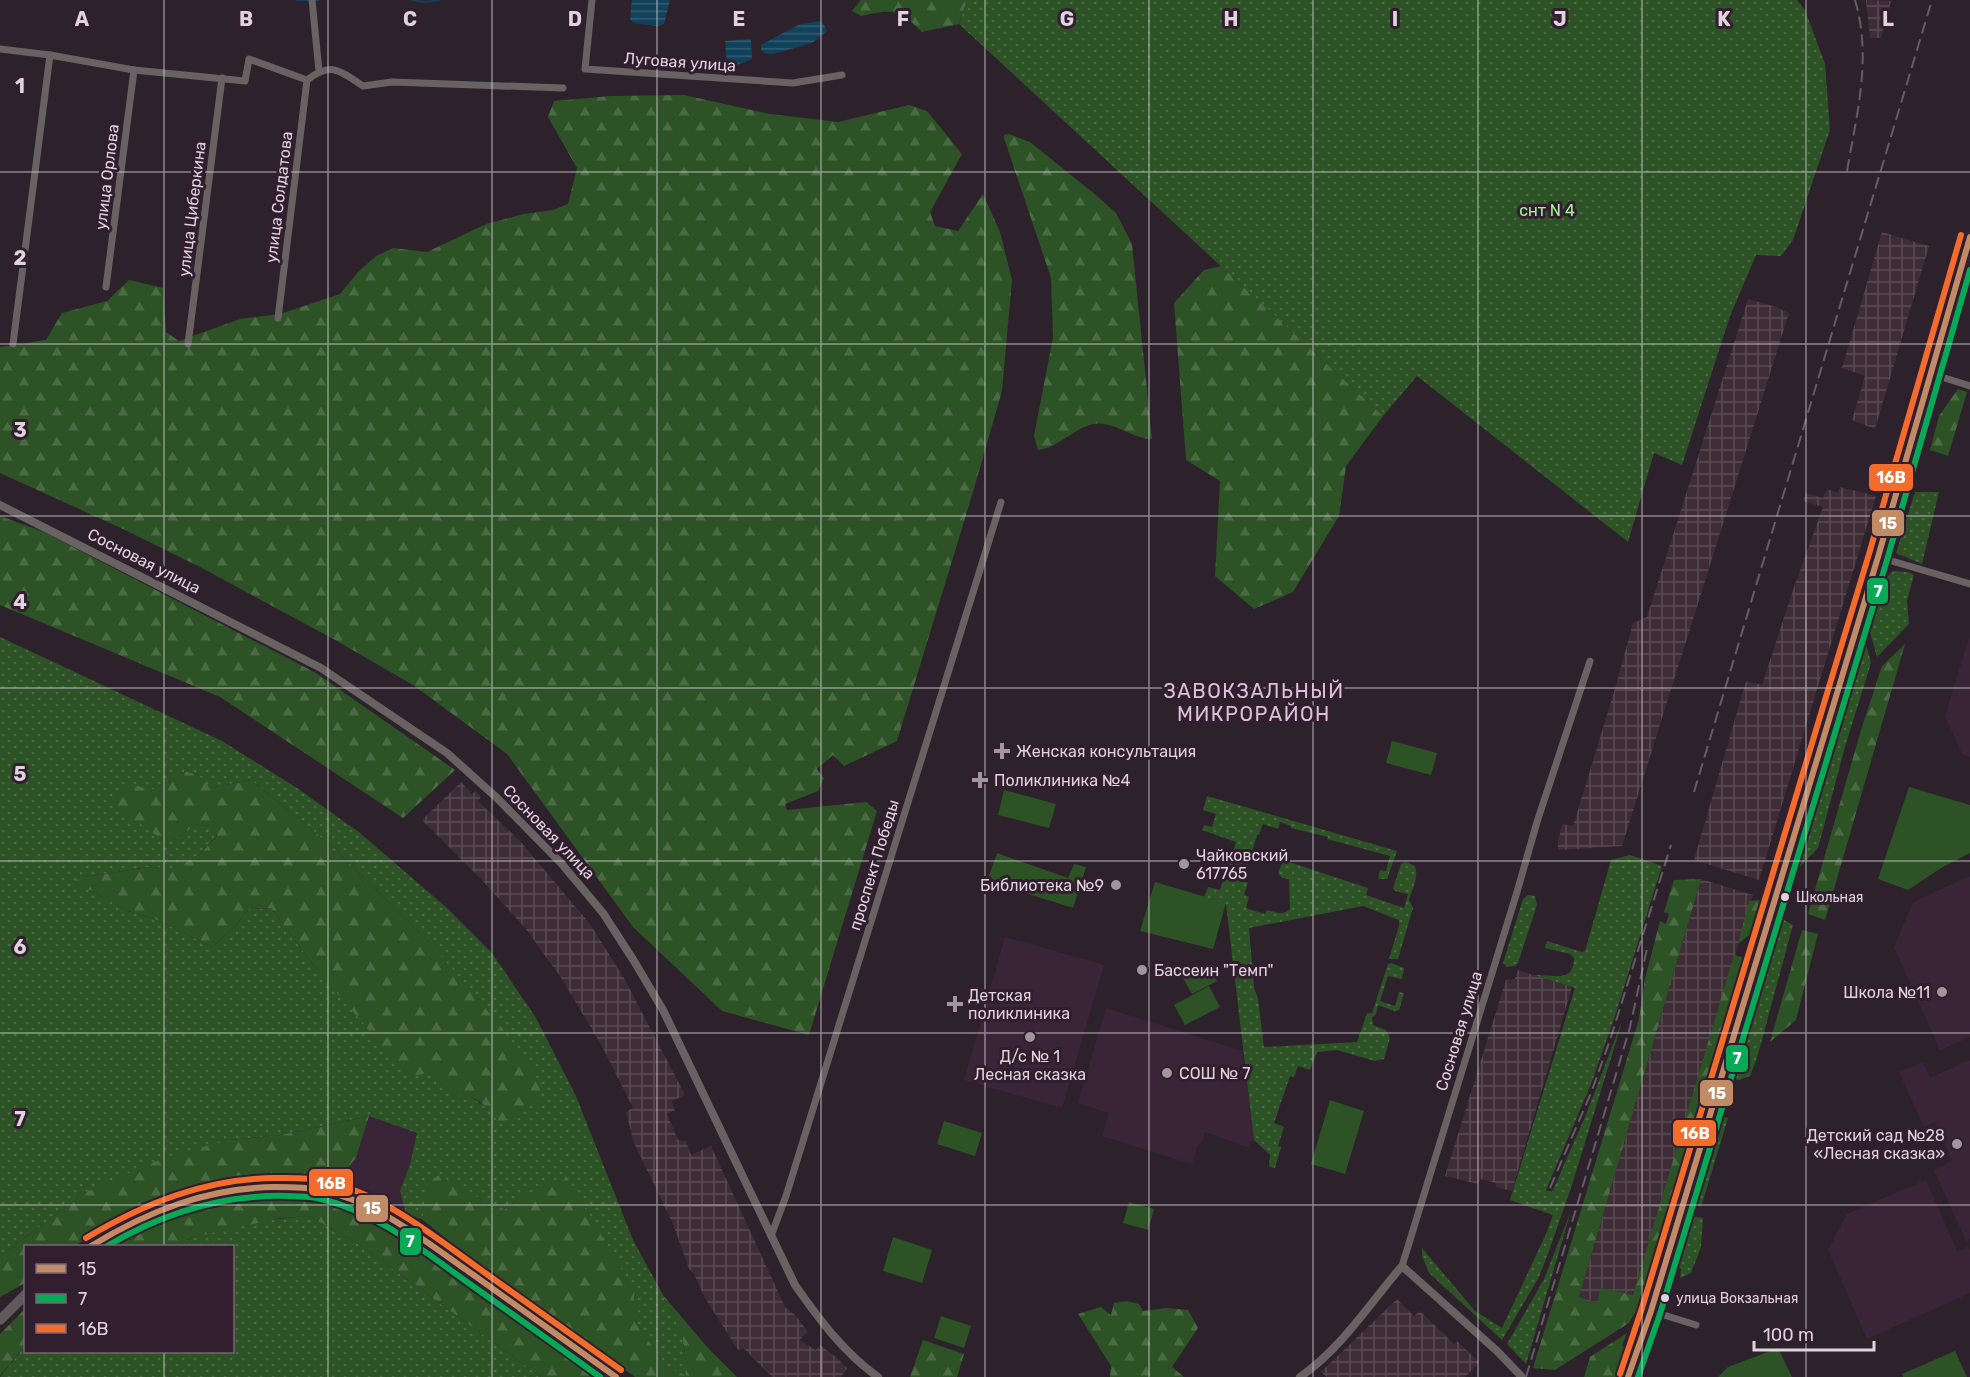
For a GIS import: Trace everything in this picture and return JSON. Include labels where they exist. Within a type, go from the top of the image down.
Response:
[{"type":"main road","points":[[1628,1377],[1651,1311],[1878,557],[1970,237]]},
{"type":"main road","points":[[93,1245],[124,1225],[167,1205],[205,1194],[257,1186],[312,1188],[364,1205],[397,1221],[616,1377]]},
{"type":"main road","points":[[0,1320],[24,1296]]},
{"type":"street","points":[[312,0],[319,70]]},
{"type":"street","name":"Луговая улица","points":[[592,0],[585,69],[793,83],[842,75]]},
{"type":"street","points":[[0,49],[50,55],[134,70],[245,81],[249,59],[307,80],[319,70],[338,70],[363,86],[392,82],[563,88]]},
{"type":"street","points":[[13,344],[50,55]]},
{"type":"street","name":"улица Орлова","points":[[106,287],[134,70]]},
{"type":"street","name":"улица Циберкина","points":[[188,344],[222,78]]},
{"type":"street","name":"улица Солдатова","points":[[278,318],[307,80]]},
{"type":"street","points":[[1932,374],[1970,386]]},
{"type":"street","name":"проспект Победы","points":[[771,1236],[786,1196],[1001,502]]},
{"type":"street","name":"Сосновая улица","points":[[0,505],[321,668],[447,753],[497,798],[561,863],[603,913],[663,1010],[795,1284],[822,1323],[857,1362],[878,1377]]},
{"type":"street","points":[[1878,557],[1970,584]]},
{"type":"street","name":"Сосновая улица","points":[[1300,1377],[1350,1330],[1402,1266],[1511,914],[1537,822],[1590,661]]},
{"type":"street","points":[[1402,1266],[1497,1351],[1522,1377]]},
{"type":"street","points":[[1651,1311],[1696,1325]]},
{"type":"shaded area","points":[[1866,0],[1891,1],[1881,38],[1870,38]]},
{"type":"shaded area","points":[[1882,232],[1929,246],[1875,429],[1852,420],[1865,376],[1842,368]]},
{"type":"shaded area","points":[[1748,299],[1789,313],[1622,846],[1558,850],[1562,824],[1573,826],[1633,623],[1647,617]]},
{"type":"shaded area","points":[[1840,487],[1876,496],[1759,880],[1694,860],[1746,681],[1762,685],[1823,507],[1803,501],[1806,493],[1823,498],[1827,489],[1838,493]]},
{"type":"shaded area","points":[[1969,638],[1970,757],[1962,754],[1945,716]]},
{"type":"shaded area","points":[[461,782],[472,794],[476,791],[481,797],[478,801],[520,841],[590,924],[624,978],[685,1095],[672,1101],[675,1110],[667,1114],[678,1140],[686,1141],[691,1155],[711,1146],[785,1307],[796,1316],[808,1332],[799,1340],[816,1350],[820,1345],[837,1358],[847,1368],[841,1377],[772,1377],[743,1348],[738,1350],[689,1269],[673,1224],[634,1143],[626,1112],[633,1108],[603,1048],[562,979],[526,929],[481,879],[422,820]]},
{"type":"shaded area","name":"Школа №11","points":[[1970,876],[1970,1037],[1940,1050],[1894,947],[1913,902]]},
{"type":"shaded area","points":[[1701,879],[1753,895],[1633,1296],[1601,1288],[1597,1303],[1579,1297]]},
{"type":"shaded area","name":"Д/с № 1 Лесная сказка","points":[[1005,937],[1104,965],[1062,1108],[964,1080]]},
{"type":"shaded area","points":[[1518,970],[1572,987],[1512,1191],[1496,1187],[1496,1183],[1480,1179],[1478,1184],[1445,1176],[1506,980],[1515,979]]},
{"type":"shaded area","name":"СОШ № 7","points":[[1106,1008],[1243,1051],[1254,1140],[1247,1147],[1205,1132],[1192,1164],[1102,1136],[1109,1113],[1078,1103]]},
{"type":"shaded area","name":"Детский сад №28 «Лесная сказка»","points":[[1970,1060],[1970,1239],[1966,1241],[1934,1170],[1952,1161],[1935,1122],[1924,1127],[1899,1072],[1923,1062],[1930,1078]]},
{"type":"shaded area","points":[[369,1116],[417,1133],[410,1164],[400,1191],[406,1214],[360,1190],[335,1183],[356,1158]]},
{"type":"shaded area","points":[[1926,1180],[1957,1251],[1968,1247],[1970,1251],[1970,1293],[1867,1339],[1828,1250],[1847,1214]]},
{"type":"shaded area","points":[[1397,1299],[1414,1316],[1420,1311],[1454,1344],[1457,1341],[1479,1362],[1465,1377],[1327,1377],[1321,1372]]},
{"type":"green space","points":[[861,0],[967,0],[959,24],[922,32],[907,18],[894,12],[861,16],[852,11]]},
{"type":"green space","name":"снт N 4","points":[[967,0],[1797,0],[1805,10],[1825,64],[1830,130],[1793,240],[1781,256],[1756,255],[1730,316],[1682,465],[1654,453],[1628,542],[1417,376],[1383,416],[959,24]]},
{"type":"green space","points":[[684,95],[770,114],[838,122],[909,105],[927,111],[962,154],[930,212],[935,226],[958,231],[983,194],[1000,232],[1012,280],[1002,391],[897,741],[844,766],[833,755],[817,769],[824,778],[818,791],[785,804],[787,810],[866,802],[877,811],[809,1035],[722,1011],[633,927],[507,754],[413,685],[200,567],[0,473],[0,347],[46,340],[62,313],[107,301],[129,280],[163,288],[166,332],[179,341],[240,319],[280,314],[340,294],[358,272],[376,256],[393,248],[427,252],[486,224],[524,214],[553,210],[568,204],[577,168],[548,117],[554,101],[611,96]]},
{"type":"green space","points":[[1009,134],[1030,142],[1097,196],[1116,213],[1132,244],[1152,439],[1100,423],[1086,426],[1053,445],[1038,450],[1034,436],[1053,337],[1051,278],[1004,138],[1004,135]]},
{"type":"green space","points":[[1221,266],[1383,416],[1346,466],[1339,516],[1293,592],[1254,609],[1215,576],[1220,481],[1186,460],[1174,303],[1204,270]]},
{"type":"green space","points":[[1958,389],[1967,392],[1948,456],[1930,450],[1939,416]]},
{"type":"green space","points":[[1915,492],[1939,492],[1922,564],[1896,553]]},
{"type":"green space","points":[[0,516],[44,532],[316,673],[455,770],[403,818],[220,697],[0,605]]},
{"type":"green space","points":[[1893,571],[1908,572],[1914,575],[1907,601],[1909,624],[1877,657],[1868,626],[1882,582]]},
{"type":"green space","points":[[1864,636],[1871,663],[1845,747],[1818,848],[1795,872],[1798,850],[1842,700]]},
{"type":"green space","points":[[0,637],[222,741],[297,788],[360,833],[447,908],[492,953],[536,1018],[576,1096],[633,1240],[680,1326],[686,1360],[686,1377],[666,1366],[634,1319],[634,1290],[519,1198],[497,1216],[478,1197],[423,1208],[423,1220],[406,1214],[400,1191],[410,1164],[417,1133],[369,1116],[281,1135],[229,1140],[88,1191],[0,1256]],"holes":[[[185,771],[198,775],[210,788],[251,780],[334,848],[431,944],[490,1109],[467,1095],[441,1086],[431,1072],[314,966],[271,908],[249,909],[213,947],[157,920],[125,910],[91,890],[84,877],[148,867],[177,869],[201,853],[217,835],[212,825],[195,826],[173,840],[150,791]]]},
{"type":"green space","points":[[1905,644],[1825,920],[1808,914],[1861,730],[1882,666]]},
{"type":"green space","points":[[1392,741],[1437,753],[1431,775],[1386,763]]},
{"type":"green space","points":[[185,771],[198,775],[210,788],[251,780],[334,848],[431,944],[502,1028],[540,1082],[540,1100],[520,1114],[499,1123],[480,1102],[468,1097],[453,1096],[431,1073],[408,1076],[314,966],[271,908],[249,909],[213,947],[157,920],[125,910],[91,890],[78,889],[75,880],[84,877],[148,867],[177,868],[201,853],[217,836],[212,825],[195,826],[173,840],[159,837],[110,803],[129,782],[150,791]]},
{"type":"green space","points":[[1909,787],[1970,805],[1970,853],[1941,868],[1908,890],[1878,879]]},
{"type":"green space","points":[[1004,790],[1056,804],[1049,828],[998,815]]},
{"type":"green space","points":[[1207,796],[1397,851],[1387,879],[1378,879],[1380,870],[1386,871],[1390,856],[1291,828],[1280,822],[1278,829],[1263,824],[1257,835],[1243,881],[1248,883],[1244,895],[1249,897],[1246,908],[1265,914],[1267,910],[1282,913],[1290,909],[1289,879],[1282,878],[1278,873],[1283,861],[1368,888],[1366,895],[1404,908],[1408,894],[1395,891],[1393,888],[1401,864],[1406,862],[1415,866],[1416,870],[1416,879],[1409,900],[1413,908],[1398,959],[1389,959],[1399,920],[1363,906],[1249,928],[1254,988],[1258,998],[1264,1047],[1357,1042],[1367,1013],[1372,1013],[1388,964],[1404,968],[1402,979],[1388,976],[1380,1001],[1395,1006],[1399,992],[1404,993],[1399,1010],[1394,1011],[1378,1005],[1376,1014],[1372,1018],[1373,1025],[1386,1030],[1390,1038],[1384,1059],[1375,1061],[1337,1050],[1317,1052],[1310,1070],[1298,1066],[1294,1077],[1290,1076],[1274,1123],[1284,1127],[1275,1168],[1269,1167],[1270,1155],[1254,1140],[1226,904],[1204,897],[1208,887],[1220,890],[1236,842],[1202,830],[1204,825],[1212,827],[1216,814],[1203,810]]},
{"type":"green space","points":[[997,853],[1068,878],[1074,864],[1086,867],[1073,908],[987,881]]},
{"type":"green space","points":[[1630,855],[1662,866],[1591,1084],[1546,1190],[1552,1192],[1585,1117],[1622,1021],[1571,1188],[1549,1251],[1539,1277],[1502,1340],[1429,1273],[1422,1256],[1422,1248],[1475,1311],[1502,1328],[1553,1215],[1510,1200],[1575,988],[1534,975],[1561,976],[1570,971],[1574,958],[1570,954],[1545,948],[1547,941],[1585,951],[1611,860]]},
{"type":"green space","points":[[1701,879],[1579,1297],[1597,1303],[1600,1288],[1633,1295],[1734,955],[1748,959],[1649,1288],[1629,1323],[1555,1370],[1533,1368],[1639,1019],[1645,979],[1660,921],[1666,924],[1669,914],[1664,912],[1674,880]]},
{"type":"green space","points":[[1155,882],[1226,903],[1213,949],[1140,931]]},
{"type":"green space","points":[[1528,895],[1535,896],[1537,905],[1518,963],[1507,967],[1503,963],[1523,899]]},
{"type":"green space","points":[[1762,900],[1754,931],[1738,944],[1749,901]]},
{"type":"green space","points":[[1784,920],[1793,925],[1757,1058],[1750,1076],[1739,1080],[1730,1078],[1777,925]]},
{"type":"green space","points":[[1802,930],[1818,934],[1796,1020],[1770,1042]]},
{"type":"green space","points":[[1208,965],[1217,981],[1192,994],[1183,978]]},
{"type":"green space","points":[[1209,986],[1220,1007],[1185,1025],[1174,1005]]},
{"type":"green space","points":[[1330,1100],[1364,1111],[1345,1174],[1311,1164]]},
{"type":"green space","points":[[369,1116],[356,1158],[335,1183],[252,1176],[160,1196],[76,1245],[24,1245],[24,1284],[0,1297],[0,1256],[88,1191],[166,1157],[229,1140],[281,1135]]},
{"type":"green space","points":[[1718,1116],[1728,1118],[1701,1207],[1692,1201]]},
{"type":"green space","points":[[944,1121],[982,1133],[975,1156],[937,1144]]},
{"type":"green space","points":[[439,1175],[478,1197],[497,1216],[519,1198],[565,1175],[634,1290],[634,1319],[666,1366],[686,1376],[681,1334],[663,1295],[708,1348],[737,1377],[635,1377],[465,1254],[423,1220],[428,1184]]},
{"type":"green space","points":[[253,1195],[333,1203],[387,1225],[606,1377],[541,1377],[360,1245],[309,1216],[281,1218],[193,1237],[173,1245],[110,1245],[167,1212]]},
{"type":"green space","points":[[1129,1202],[1154,1209],[1148,1230],[1123,1223]]},
{"type":"green space","points":[[1571,1211],[1526,1364],[1507,1344],[1544,1279]]},
{"type":"green space","points":[[309,1216],[360,1245],[541,1377],[0,1377],[24,1347],[24,1353],[234,1353],[234,1245],[174,1245],[203,1234],[274,1219]]},
{"type":"green space","points":[[1691,1216],[1703,1218],[1701,1247],[1691,1273],[1680,1278],[1681,1269],[1673,1266],[1687,1219]]},
{"type":"green space","points":[[893,1237],[932,1250],[922,1283],[883,1271]]},
{"type":"green space","points":[[1127,1301],[1139,1304],[1143,1311],[1166,1308],[1188,1310],[1198,1328],[1172,1367],[1184,1377],[1110,1377],[1111,1366],[1078,1314],[1101,1307],[1111,1315],[1114,1303]]},
{"type":"green space","points":[[24,1310],[24,1347],[0,1376],[0,1334]]},
{"type":"green space","points":[[941,1316],[971,1326],[964,1348],[934,1338]]},
{"type":"green space","points":[[1627,1333],[1622,1346],[1630,1349],[1618,1377],[1584,1377],[1590,1357]]},
{"type":"green space","points":[[923,1340],[964,1354],[957,1377],[910,1377]]},
{"type":"green space","points":[[1778,1348],[1792,1377],[1718,1377],[1728,1367]]},
{"type":"green space","points":[[1955,1351],[1967,1377],[1903,1377],[1902,1374]]},
{"type":"water","points":[[632,0],[670,0],[664,24],[657,26],[633,23],[630,19]]},
{"type":"water","points":[[819,21],[823,23],[827,31],[812,43],[773,54],[766,54],[761,50],[761,45],[798,25]]},
{"type":"water","points":[[751,39],[752,59],[737,65],[729,65],[725,41]]},
{"type":"waterway","points":[[297,0],[318,0]]},
{"type":"waterway","points":[[412,0],[424,2],[439,0]]},
{"type":"railway","points":[[1847,171],[1863,64],[1860,22],[1855,0]]},
{"type":"railway","points":[[1694,792],[1932,0]]},
{"type":"railway","points":[[1550,1188],[1591,1093],[1610,1040],[1671,845]]},
{"type":"railway","points":[[1526,1377],[1630,1027],[1648,944]]},
{"type":"transit line","name":"16В","points":[[1620,1374],[1642,1308],[1869,554],[1961,235]]},
{"type":"transit line","name":"15","points":[[1628,1377],[1651,1311],[1878,557],[1970,237]]},
{"type":"transit line","name":"7","points":[[1638,1377],[1660,1314],[1887,560],[1970,270]]},
{"type":"transit line","name":"16В","points":[[86,1238],[153,1204],[200,1188],[249,1179],[299,1178],[324,1181],[367,1195],[406,1217],[621,1370]]},
{"type":"transit line","name":"15","points":[[93,1245],[156,1212],[202,1197],[250,1188],[292,1187],[321,1190],[363,1204],[402,1225],[616,1377]]},
{"type":"transit line","name":"7","points":[[109,1245],[172,1215],[218,1202],[265,1196],[321,1199],[361,1213],[397,1233],[600,1377]]},
{"type":"place","name":"Женская консультация","points":[[1002,751]]},
{"type":"place","name":"Поликлиника №4","points":[[980,780]]},
{"type":"place","name":"Чайковский 617765","points":[[1184,864]]},
{"type":"place","name":"Библиотека №9","points":[[1116,885]]},
{"type":"place","name":"Школьная","points":[[1785,897]]},
{"type":"place","name":"Бассеин \"Темп\"","points":[[1142,970]]},
{"type":"place","name":"Школа №11","points":[[1942,992]]},
{"type":"place","name":"Детская поликлиника","points":[[955,1004]]},
{"type":"place","name":"Д/с № 1 Лесная сказка","points":[[1030,1037]]},
{"type":"place","name":"СОШ № 7","points":[[1167,1073]]},
{"type":"place","name":"Детский сад №28 «Лесная сказка»","points":[[1957,1144]]},
{"type":"place","name":"улица Вокзальная","points":[[1665,1298]]},
{"type":"district","name":"ЗАВОКЗАЛЬНЫЙ МИКРОРАЙОН","points":[[1254,702]]}]
